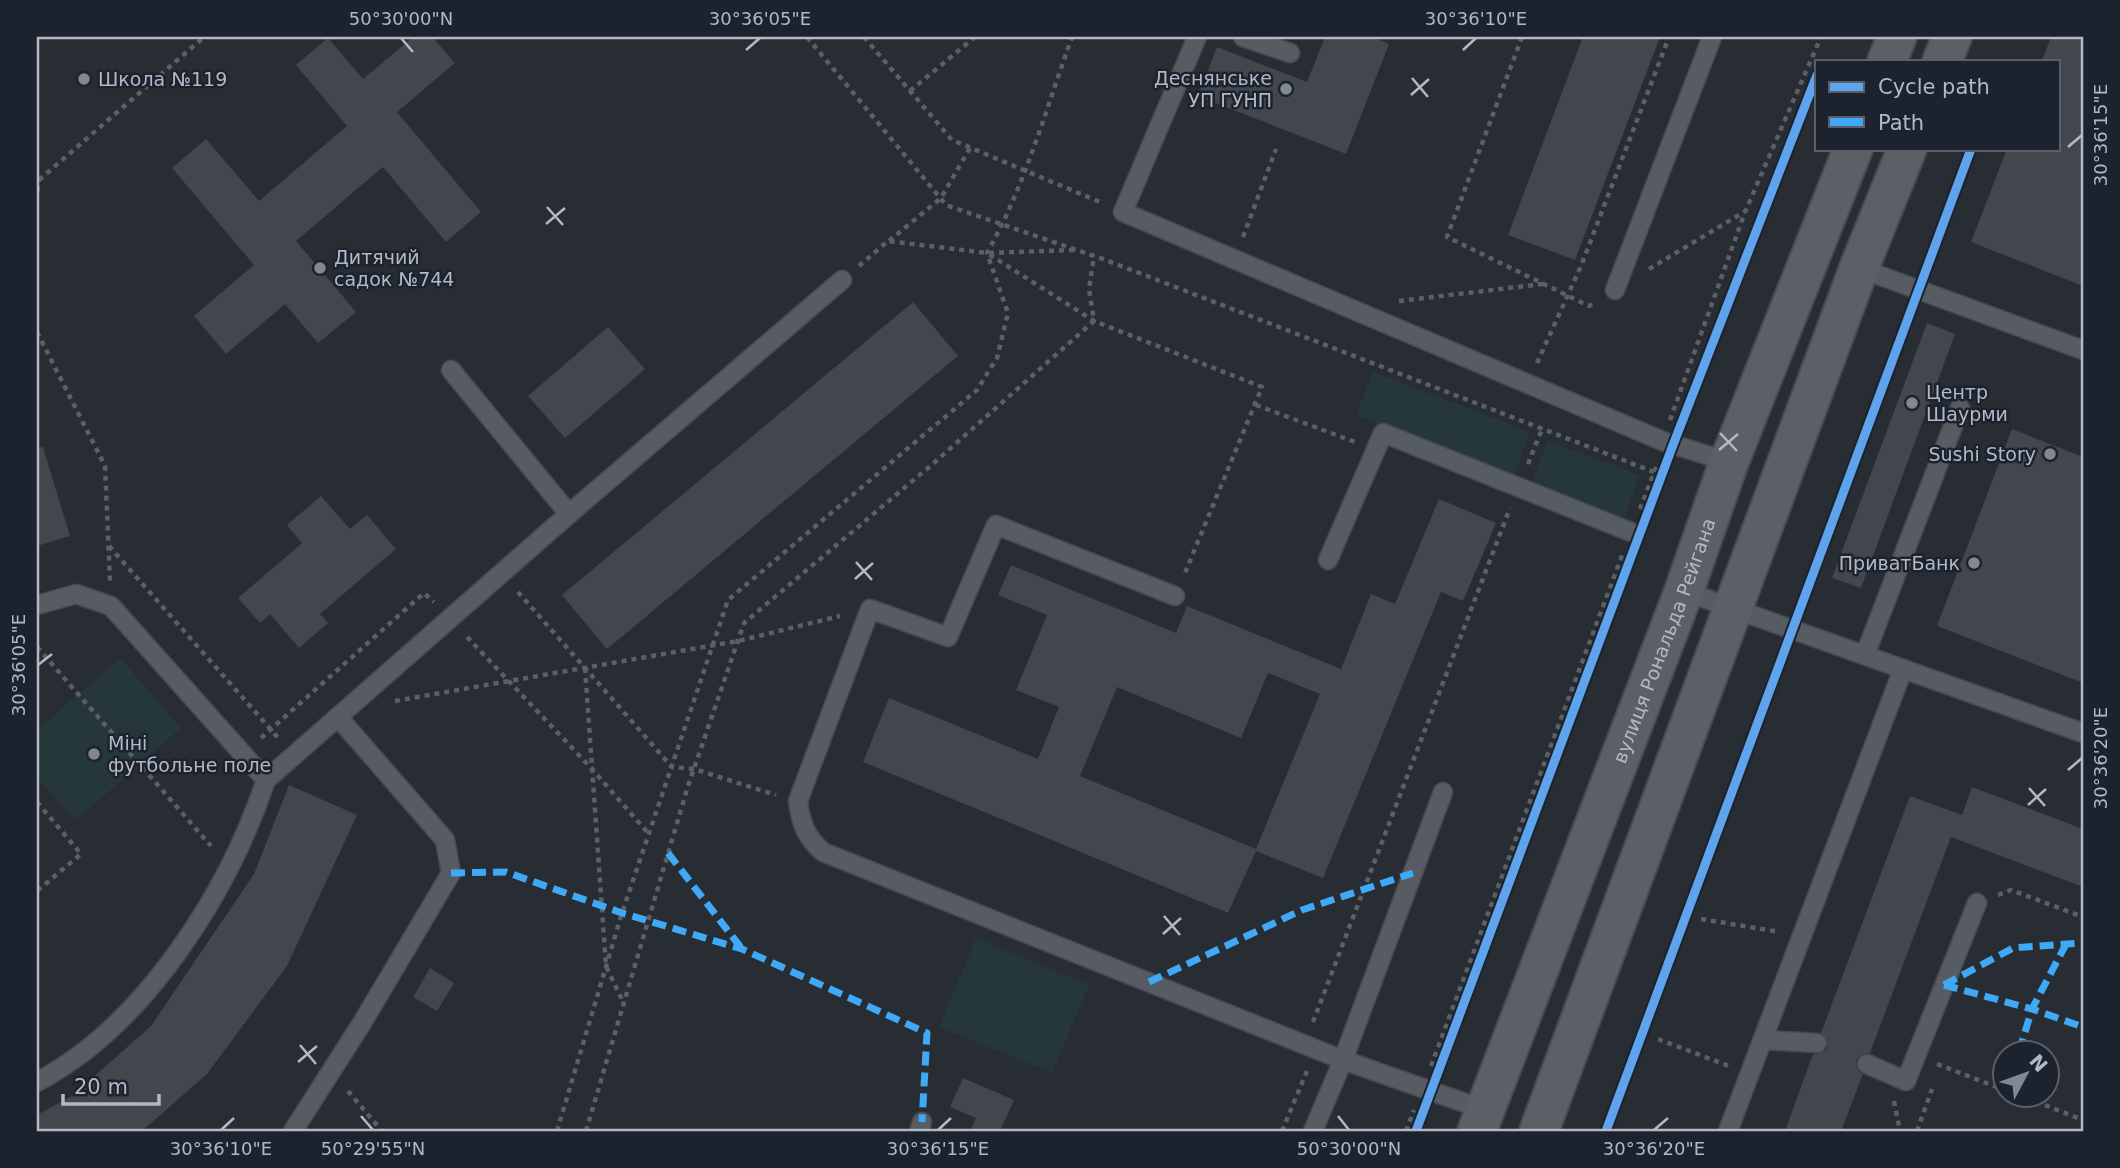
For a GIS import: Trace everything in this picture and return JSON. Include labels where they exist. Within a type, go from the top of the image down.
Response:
[{"type":"main road","points":[[1887,60],[1897,37]]},
{"type":"main road","points":[[1942,60],[1952,37]]},
{"type":"main road","name":"вулиця Рональда Рейгана","points":[[1481,1121],[1684,591],[1729,462],[1853,150]]},
{"type":"main road","points":[[1539,1131],[1859,268],[1907,150]]},
{"type":"lane","points":[[1197,37],[1123,212],[1669,443],[1729,462]]},
{"type":"lane","points":[[1243,37],[1290,53]]},
{"type":"lane","points":[[1615,290],[1712,37]]},
{"type":"lane","points":[[1859,268],[2083,350]]},
{"type":"lane","points":[[37,1082],[67,1066],[142,998],[210,904],[266,780],[569,514],[842,281]]},
{"type":"lane","points":[[451,370],[569,514]]},
{"type":"lane","points":[[1865,655],[1961,408]]},
{"type":"lane","points":[[1328,560],[1382,433],[1636,534]]},
{"type":"lane","points":[[1175,596],[996,525],[948,637],[870,609],[798,801],[800,821],[810,840],[823,852],[1427,1091],[1481,1121]]},
{"type":"lane","points":[[1684,591],[2083,733]]},
{"type":"lane","points":[[37,605],[76,594],[111,606],[266,780]]},
{"type":"lane","points":[[1728,1131],[1903,669]]},
{"type":"lane","points":[[293,1131],[451,873],[445,840],[342,713]]},
{"type":"lane","points":[[1313,1131],[1343,1060],[1443,792]]},
{"type":"lane","points":[[1867,1064],[1906,1080],[1977,903]]},
{"type":"lane","points":[[1763,1040],[1818,1044]]},
{"type":"path","points":[[37,195],[38,179],[204,37]]},
{"type":"path","points":[[807,37],[947,205],[1094,256],[1654,472]]},
{"type":"path","points":[[864,37],[951,139],[1123,212]]},
{"type":"path","points":[[910,91],[975,37]]},
{"type":"path","points":[[986,253],[1003,225],[1072,37]]},
{"type":"path","points":[[1522,37],[1447,237],[1589,306],[1745,212]]},
{"type":"path","points":[[1536,364],[1567,295],[1669,37]]},
{"type":"path","points":[[1416,1131],[1427,1091],[1669,443],[1671,418],[1745,212],[1821,37]]},
{"type":"path","points":[[1823,60],[1832,37]]},
{"type":"path","points":[[842,281],[940,198],[970,148]]},
{"type":"path","points":[[1240,245],[1276,149]]},
{"type":"path","points":[[888,241],[986,253],[1077,250]]},
{"type":"path","points":[[986,253],[1094,321],[1262,387],[1175,596]]},
{"type":"path","points":[[557,1131],[606,966],[728,600],[977,390],[997,358],[1008,313],[986,253]]},
{"type":"path","points":[[1094,256],[1089,289],[1094,321]]},
{"type":"path","points":[[1396,301],[1544,284]]},
{"type":"path","points":[[586,1131],[694,769],[744,623],[935,462],[1094,321]]},
{"type":"path","points":[[37,332],[105,466],[111,606]]},
{"type":"path","points":[[1523,359],[1549,369]]},
{"type":"path","points":[[1256,405],[1376,449]]},
{"type":"path","points":[[1659,413],[1671,418]]},
{"type":"path","points":[[1282,1131],[1433,703],[1542,429]]},
{"type":"path","points":[[1406,1131],[1427,1091],[1636,534],[1654,472],[1669,443]]},
{"type":"path","points":[[109,546],[293,756]]},
{"type":"path","points":[[501,574],[672,767],[694,769],[798,801]]},
{"type":"path","points":[[243,754],[424,593],[592,769],[649,834]]},
{"type":"path","points":[[342,713],[738,641],[870,609]]},
{"type":"path","points":[[37,647],[228,866]]},
{"type":"path","points":[[585,667],[606,966],[624,1004]]},
{"type":"path","points":[[37,802],[81,854],[37,891]]},
{"type":"path","points":[[1977,903],[2011,890],[2083,917]]},
{"type":"path","points":[[1701,919],[1802,936]]},
{"type":"path","points":[[1658,1039],[1750,1074]]},
{"type":"path","points":[[1917,1056],[1990,1084]]},
{"type":"path","points":[[1937,1076],[1941,1065]]},
{"type":"path","points":[[331,1072],[382,1131]]},
{"type":"path","points":[[1917,1131],[1933,1087]]},
{"type":"path","points":[[2053,1108],[2083,1120]]},
{"type":"shaded area","points":[[1373,372],[1530,432],[1514,476],[1356,415]]},
{"type":"shaded area","points":[[1548,441],[1640,475],[1623,520],[1531,485]]},
{"type":"shaded area","name":"Міні футбольне поле","points":[[120,658],[181,728],[75,821],[37,777],[37,731]]},
{"type":"shaded area","points":[[976,938],[1089,985],[1052,1073],[939,1027]]},
{"type":"building","points":[[413,37],[432,37],[455,63],[397,112],[481,212],[446,242],[383,167],[296,241],[356,312],[318,343],[285,304],[226,354],[194,316],[254,265],[172,168],[206,139],[259,201],[347,126],[296,65],[328,38],[363,79]]},
{"type":"building","name":"Деснянське УП ГУНП","points":[[1325,37],[1372,37],[1389,44],[1346,154],[1198,96],[1217,47],[1307,82]]},
{"type":"building","points":[[1583,37],[1660,37],[1575,260],[1508,235]]},
{"type":"building","points":[[2051,37],[2083,37],[2083,286],[1971,242],[2007,150],[2060,150],[2060,60],[2042,60]]},
{"type":"building","points":[[913,302],[958,356],[607,649],[562,595]]},
{"type":"building","points":[[1927,323],[1955,334],[1861,588],[1832,578]]},
{"type":"building","points":[[608,327],[645,369],[565,438],[528,396]]},
{"type":"building","points":[[2012,429],[2083,457],[2083,683],[1937,626]]},
{"type":"building","points":[[43,447],[70,536],[37,546],[37,448]]},
{"type":"building","points":[[321,496],[350,529],[367,515],[396,549],[320,614],[328,623],[299,648],[270,614],[260,623],[238,598],[302,543],[287,525]]},
{"type":"building","points":[[1439,499],[1496,523],[1463,601],[1441,592],[1323,878],[1256,851],[1228,913],[863,762],[889,698],[1038,759],[1059,707],[1016,690],[1047,615],[998,595],[1011,565],[1176,633],[1187,606],[1341,669],[1371,594],[1395,604]],"holes":[[[1268,673],[1320,694],[1256,849],[1080,776],[1117,687],[1241,738]]]},
{"type":"building","points":[[289,785],[357,815],[287,966],[207,1074],[142,1131],[37,1131],[37,1115],[72,1096],[151,1026],[254,874]]},
{"type":"building","points":[[1972,787],[2083,829],[2083,887],[1951,837],[1870,1053],[1861,1055],[1856,1060],[1858,1070],[1863,1074],[1841,1131],[1785,1131],[1813,1054],[1827,1049],[1827,1039],[1821,1033],[1910,796],[1962,815]]},
{"type":"building","points":[[430,968],[454,983],[437,1011],[413,997]]},
{"type":"building","points":[[963,1078],[1014,1100],[1000,1131],[970,1131],[976,1118],[950,1107]]},
{"type":"marked path","points":[[668,853],[742,949]]},
{"type":"marked path","points":[[451,873],[506,872],[622,913],[742,949],[927,1033],[922,1122]]},
{"type":"marked path","points":[[1149,982],[1302,910],[1413,873]]},
{"type":"marked path","points":[[1944,985],[2013,948],[2083,943]]},
{"type":"marked path","points":[[2023,1038],[2032,1009],[2066,944]]},
{"type":"marked path","points":[[1944,985],[2032,1009],[2083,1027]]},
{"type":"cycle path","points":[[1416,1131],[1673,445],[1815,80]]},
{"type":"cycle path","points":[[1606,1131],[1971,150]]},
{"type":"place","name":"Школа №119","points":[[84,79]]},
{"type":"place","name":"Деснянське УП ГУНП","points":[[1286,89]]},
{"type":"place","name":"Дитячий садок №744","points":[[320,268]]},
{"type":"place","name":"Центр Шаурми","points":[[1912,403]]},
{"type":"place","name":"Sushi Story","points":[[2050,454]]},
{"type":"place","name":"ПриватБанк","points":[[1974,563]]},
{"type":"place","name":"Міні футбольне поле","points":[[94,754]]}]
